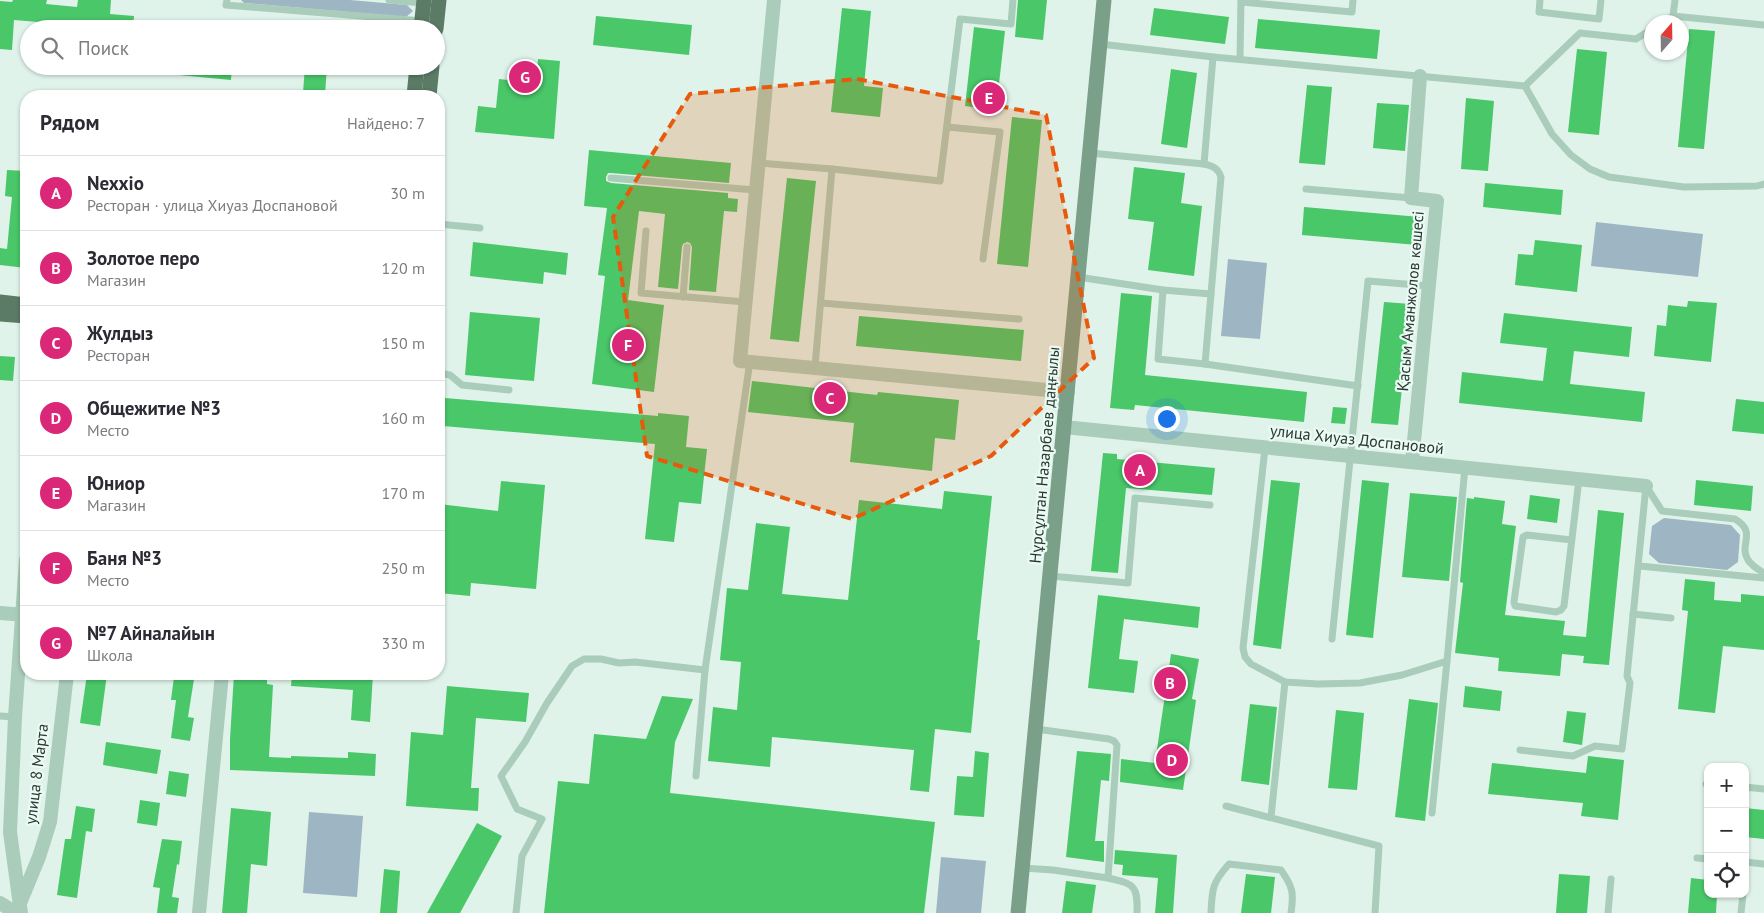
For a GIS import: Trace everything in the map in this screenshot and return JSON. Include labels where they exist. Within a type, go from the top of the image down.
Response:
[{"type":"main road","points":[[437,20],[439,0]]},
{"type":"main road","name":"Нұрсұлтан Назарбаев даңғылы","points":[[1018,913],[1104,0]]},
{"type":"main road","points":[[422,20],[424,1]]},
{"type":"main road","points":[[415,90],[416,75]]},
{"type":"main road","points":[[430,90],[431,75]]},
{"type":"main road","points":[[0,302],[20,304]]},
{"type":"main road","points":[[0,314],[20,316]]},
{"type":"street","points":[[774,0],[740,361],[1068,392]]},
{"type":"street","name":"Қасым Аманжолов көшесі","points":[[1412,462],[1437,201],[1411,198],[1420,76]]},
{"type":"street","name":"улица Хиуаз Доспановой","points":[[1064,427],[1646,486]]},
{"type":"street","points":[[0,613],[20,615]]},
{"type":"street","name":"улица 8 Марта","points":[[19,910],[10,832],[15,717],[20,660]]},
{"type":"street","name":"улица 8 Марта","points":[[19,910],[40,857],[50,822],[66,680]]},
{"type":"street","points":[[199,913],[221,680]]},
{"type":"street","points":[[0,903],[19,910]]},
{"type":"lane","points":[[227,0],[226,5],[372,20]]},
{"type":"lane","points":[[389,0],[424,1]]},
{"type":"lane","points":[[758,163],[940,181],[960,19],[1011,24],[1013,0]]},
{"type":"lane","points":[[1240,59],[1241,1],[1352,12],[1353,0]]},
{"type":"lane","points":[[1540,0],[1539,12],[1599,19],[1601,0]]},
{"type":"lane","points":[[1673,15],[1675,0]]},
{"type":"lane","points":[[1689,18],[1764,25]]},
{"type":"lane","points":[[1100,44],[1213,57],[1524,86],[1580,33],[1636,39],[1644,34]]},
{"type":"lane","points":[[1204,164],[1213,57]]},
{"type":"lane","points":[[1524,86],[1552,134],[1571,155],[1590,169],[1609,177],[1684,187],[1757,186],[1764,184]]},
{"type":"lane","points":[[947,127],[1000,132],[983,259]]},
{"type":"lane","points":[[1090,153],[1204,164],[1215,167],[1220,171],[1212,294],[1205,364]]},
{"type":"lane","points":[[815,367],[832,169]]},
{"type":"lane","points":[[611,178],[755,190]]},
{"type":"lane","points":[[1306,189],[1411,198]]},
{"type":"lane","points":[[445,225],[480,228]]},
{"type":"lane","points":[[646,231],[641,293],[745,302]]},
{"type":"lane","points":[[683,297],[687,247]]},
{"type":"lane","points":[[1078,277],[1163,290],[1212,294]]},
{"type":"lane","points":[[1332,639],[1368,281],[1429,286]]},
{"type":"lane","points":[[1163,290],[1158,359],[1358,386]]},
{"type":"lane","points":[[820,304],[1019,320]]},
{"type":"lane","points":[[696,776],[705,670],[750,362]]},
{"type":"lane","points":[[445,374],[450,375],[462,385],[509,390]]},
{"type":"lane","points":[[1265,448],[1243,648],[1245,657],[1251,664],[1286,682],[1318,684],[1360,683],[1402,675],[1447,661]]},
{"type":"lane","points":[[1432,813],[1464,468]]},
{"type":"lane","points":[[1572,540],[1527,535],[1523,537],[1515,606],[1556,612],[1562,610],[1564,606],[1572,540],[1579,479]]},
{"type":"lane","points":[[1520,750],[1573,756],[1595,746],[1622,749],[1630,683],[1626,676],[1646,486]]},
{"type":"lane","points":[[1646,486],[1662,511],[1735,519],[1743,524],[1748,532],[1746,550],[1748,560],[1764,573]]},
{"type":"lane","points":[[1050,576],[1128,583],[1135,498],[1210,505]]},
{"type":"lane","points":[[1639,566],[1764,578]]},
{"type":"lane","points":[[1633,614],[1671,618]]},
{"type":"lane","points":[[516,913],[522,856],[542,819],[517,809],[501,776],[525,742],[547,703],[572,666],[584,658],[619,663],[635,662],[705,670]]},
{"type":"lane","points":[[1271,817],[1286,682]]},
{"type":"lane","points":[[0,716],[15,717]]},
{"type":"lane","points":[[1036,729],[1109,739],[1117,745],[1108,878]]},
{"type":"lane","points":[[1749,787],[1764,789]]},
{"type":"lane","points":[[1226,806],[1379,846],[1375,913]]},
{"type":"lane","points":[[1696,858],[1704,859]]},
{"type":"lane","points":[[1749,863],[1764,864]]},
{"type":"lane","points":[[1211,913],[1212,889],[1218,876],[1228,864],[1281,870],[1290,883],[1292,890],[1293,896],[1290,913]]},
{"type":"lane","points":[[1023,868],[1053,870],[1122,881],[1133,886],[1138,894],[1137,913]]},
{"type":"lane","points":[[1608,913],[1611,879]]},
{"type":"lane","points":[[1741,913],[1743,898]]},
{"type":"highlighted area","points":[[857,79],[1046,115],[1094,358],[991,456],[852,519],[647,456],[613,217],[690,94]]},
{"type":"shaded area","points":[[241,0],[350,0],[407,5],[413,11],[406,17],[244,3]]},
{"type":"shaded area","points":[[1596,222],[1703,234],[1698,277],[1591,266]]},
{"type":"shaded area","points":[[1228,259],[1267,263],[1260,339],[1221,336]]},
{"type":"shaded area","points":[[1664,518],[1731,525],[1740,535],[1738,562],[1727,570],[1659,563],[1649,554],[1652,526]]},
{"type":"shaded area","points":[[309,812],[363,816],[357,897],[303,893]]},
{"type":"shaded area","points":[[941,857],[986,861],[981,913],[936,913]]},
{"type":"building","points":[[13,0],[47,0],[46,4],[77,7],[78,0],[111,0],[110,14],[134,16],[134,20],[14,20],[12,50],[0,49],[0,1],[12,2]]},
{"type":"building","points":[[1018,0],[1047,0],[1043,40],[1015,37]]},
{"type":"building","points":[[842,8],[871,11],[864,86],[883,88],[880,117],[831,112]]},
{"type":"building","points":[[1154,8],[1229,17],[1225,44],[1150,35]]},
{"type":"building","points":[[596,16],[692,25],[689,55],[593,45]]},
{"type":"building","points":[[1258,19],[1380,30],[1377,59],[1255,48]]},
{"type":"building","points":[[974,27],[1005,31],[996,110],[965,106]]},
{"type":"building","points":[[1689,29],[1715,31],[1704,149],[1678,147],[1686,60],[1689,60]]},
{"type":"building","points":[[1577,49],[1607,52],[1599,135],[1568,132]]},
{"type":"building","points":[[538,59],[560,61],[554,139],[475,132],[478,106],[496,108],[499,79],[536,83]]},
{"type":"building","points":[[1171,69],[1197,73],[1187,148],[1161,144]]},
{"type":"building","points":[[179,75],[231,75],[231,80]]},
{"type":"building","points":[[304,75],[326,75],[325,90],[303,90]]},
{"type":"building","points":[[1307,85],[1332,87],[1325,165],[1299,163]]},
{"type":"building","points":[[1466,98],[1494,101],[1488,171],[1461,169]]},
{"type":"building","points":[[1377,103],[1409,105],[1405,151],[1373,148]]},
{"type":"building","points":[[1012,117],[1042,120],[1028,267],[997,264]]},
{"type":"building","points":[[589,150],[731,163],[729,183],[611,173],[608,173],[606,177],[606,181],[611,183],[728,193],[728,198],[738,199],[737,212],[724,211],[716,292],[689,290],[692,247],[687,242],[682,247],[678,289],[658,287],[665,214],[639,211],[628,300],[664,305],[654,392],[592,384],[605,276],[598,275],[607,208],[584,206]]},
{"type":"building","points":[[1134,167],[1185,173],[1181,203],[1202,206],[1194,276],[1148,270],[1154,222],[1128,219]]},
{"type":"building","points":[[7,170],[20,171],[20,267],[0,265],[0,248],[7,249],[12,197],[5,196]]},
{"type":"building","points":[[787,178],[816,181],[799,342],[770,339]]},
{"type":"building","points":[[1485,183],[1563,190],[1561,215],[1483,207]]},
{"type":"building","points":[[1304,207],[1420,217],[1417,245],[1302,235]]},
{"type":"building","points":[[1535,240],[1582,245],[1577,292],[1515,285],[1518,254],[1533,255]]},
{"type":"building","points":[[473,242],[568,253],[566,275],[544,272],[543,284],[470,276]]},
{"type":"building","points":[[1121,293],[1152,296],[1145,375],[1307,392],[1304,422],[1135,405],[1134,410],[1110,408]]},
{"type":"building","points":[[1688,301],[1717,303],[1711,362],[1654,356],[1657,325],[1666,326],[1668,305],[1687,307]]},
{"type":"building","points":[[1384,302],[1411,304],[1398,425],[1371,423]]},
{"type":"building","points":[[470,312],[540,318],[534,381],[465,375]]},
{"type":"building","points":[[1504,313],[1632,327],[1629,357],[1574,351],[1570,384],[1645,392],[1642,422],[1459,403],[1462,372],[1543,381],[1547,348],[1500,343]]},
{"type":"building","points":[[859,316],[1024,330],[1021,361],[856,346]]},
{"type":"building","points":[[0,356],[15,357],[13,381],[0,380]]},
{"type":"building","points":[[752,381],[877,395],[878,392],[959,400],[955,440],[935,438],[932,471],[850,462],[854,423],[748,412]]},
{"type":"building","points":[[445,398],[658,416],[658,413],[689,416],[686,447],[707,449],[701,504],[679,502],[674,542],[645,539],[655,444],[445,426]]},
{"type":"building","points":[[1736,399],[1764,402],[1764,434],[1732,431]]},
{"type":"building","points":[[1333,407],[1347,408],[1345,424],[1331,423]]},
{"type":"building","points":[[1103,453],[1117,454],[1117,459],[1215,468],[1212,495],[1126,488],[1118,573],[1091,571]]},
{"type":"building","points":[[1271,480],[1300,483],[1281,649],[1253,645]]},
{"type":"building","points":[[1362,480],[1389,483],[1373,638],[1346,635]]},
{"type":"building","points":[[1696,480],[1753,486],[1751,511],[1694,505]]},
{"type":"building","points":[[501,481],[545,485],[536,589],[471,583],[470,596],[445,594],[445,505],[498,511]]},
{"type":"building","points":[[944,491],[992,496],[977,640],[980,640],[971,733],[935,729],[929,792],[910,790],[914,750],[772,737],[770,767],[708,761],[713,707],[737,710],[741,662],[720,660],[727,588],[748,590],[756,523],[790,527],[782,594],[848,600],[859,500],[942,509]]},
{"type":"building","points":[[1410,493],[1457,497],[1449,581],[1402,577]]},
{"type":"building","points":[[1530,495],[1560,499],[1557,523],[1527,519]]},
{"type":"building","points":[[1474,497],[1505,501],[1502,524],[1516,526],[1505,615],[1565,621],[1563,635],[1586,637],[1598,510],[1624,513],[1609,665],[1583,663],[1584,656],[1562,654],[1560,676],[1498,671],[1499,658],[1455,653],[1463,583],[1460,582],[1467,498],[1474,499]]},
{"type":"building","points":[[1685,579],[1715,582],[1714,600],[1741,602],[1741,594],[1764,596],[1764,650],[1723,646],[1715,713],[1678,709],[1688,611],[1682,610]]},
{"type":"building","points":[[1098,595],[1200,607],[1198,628],[1124,619],[1119,659],[1138,661],[1134,693],[1088,688]]},
{"type":"building","points":[[1171,654],[1199,659],[1192,699],[1196,700],[1183,790],[1120,782],[1121,759],[1155,763]]},
{"type":"building","points":[[86,680],[106,680],[100,726],[80,723]]},
{"type":"building","points":[[174,680],[194,680],[188,717],[194,718],[190,741],[171,738],[176,700],[171,700]]},
{"type":"building","points":[[234,680],[267,680],[267,684],[273,685],[269,757],[348,758],[348,752],[376,754],[375,776],[230,770]]},
{"type":"building","points":[[292,680],[373,680],[370,722],[351,720],[353,690],[291,686]]},
{"type":"building","points":[[447,686],[529,693],[526,722],[476,718],[471,788],[479,788],[478,811],[406,806],[411,732],[443,735]]},
{"type":"building","points":[[1465,686],[1502,691],[1500,711],[1463,707]]},
{"type":"building","points":[[662,696],[693,699],[675,742],[670,793],[935,822],[924,913],[544,913],[558,781],[589,784],[594,734],[646,739]]},
{"type":"building","points":[[1409,699],[1438,703],[1425,821],[1395,817]]},
{"type":"building","points":[[1250,704],[1277,707],[1269,785],[1241,781]]},
{"type":"building","points":[[1336,710],[1364,713],[1357,790],[1328,788]]},
{"type":"building","points":[[1567,711],[1586,713],[1582,745],[1563,742]]},
{"type":"building","points":[[106,742],[161,750],[157,774],[103,765]]},
{"type":"building","points":[[975,751],[989,753],[984,817],[954,815],[957,776],[973,777]]},
{"type":"building","points":[[1077,751],[1111,754],[1109,781],[1101,780],[1095,841],[1104,841],[1104,862],[1066,857]]},
{"type":"building","points":[[1588,756],[1624,760],[1618,820],[1581,816],[1583,803],[1488,794],[1492,763],[1586,773]]},
{"type":"building","points":[[169,771],[189,774],[186,797],[166,794]]},
{"type":"building","points":[[140,800],[160,803],[157,826],[137,823]]},
{"type":"building","points":[[76,806],[95,809],[92,832],[86,831],[77,898],[57,895],[65,839],[71,839]]},
{"type":"building","points":[[231,808],[271,812],[267,866],[251,864],[247,913],[222,913]]},
{"type":"building","points":[[1749,808],[1764,810],[1764,839],[1749,837]]},
{"type":"building","points":[[477,823],[502,836],[460,913],[427,913]]},
{"type":"building","points":[[162,839],[182,841],[172,897],[179,898],[177,913],[157,913],[160,888],[153,887]]},
{"type":"building","points":[[1115,850],[1177,855],[1173,913],[1155,913],[1158,878],[1122,875],[1123,865],[1114,864]]},
{"type":"building","points":[[384,869],[400,871],[397,913],[380,913]]},
{"type":"building","points":[[1246,874],[1275,877],[1271,913],[1241,913]]},
{"type":"building","points":[[1559,874],[1590,876],[1587,913],[1556,913]]},
{"type":"building","points":[[1691,878],[1704,880],[1704,898],[1717,898],[1716,913],[1688,913]]},
{"type":"building","points":[[1066,881],[1096,885],[1092,913],[1062,913]]},
{"type":"place","name":"№7 Айналайын","points":[[525,77]]},
{"type":"place","name":"Юниор","points":[[989,98]]},
{"type":"place","name":"Баня №3","points":[[628,345]]},
{"type":"place","name":"Жулдыз","points":[[830,398]]},
{"type":"place","name":"Nexxio","points":[[1140,470]]},
{"type":"place","name":"Золотое перо","points":[[1170,683]]},
{"type":"place","name":"Общежитие №3","points":[[1172,760]]}]
